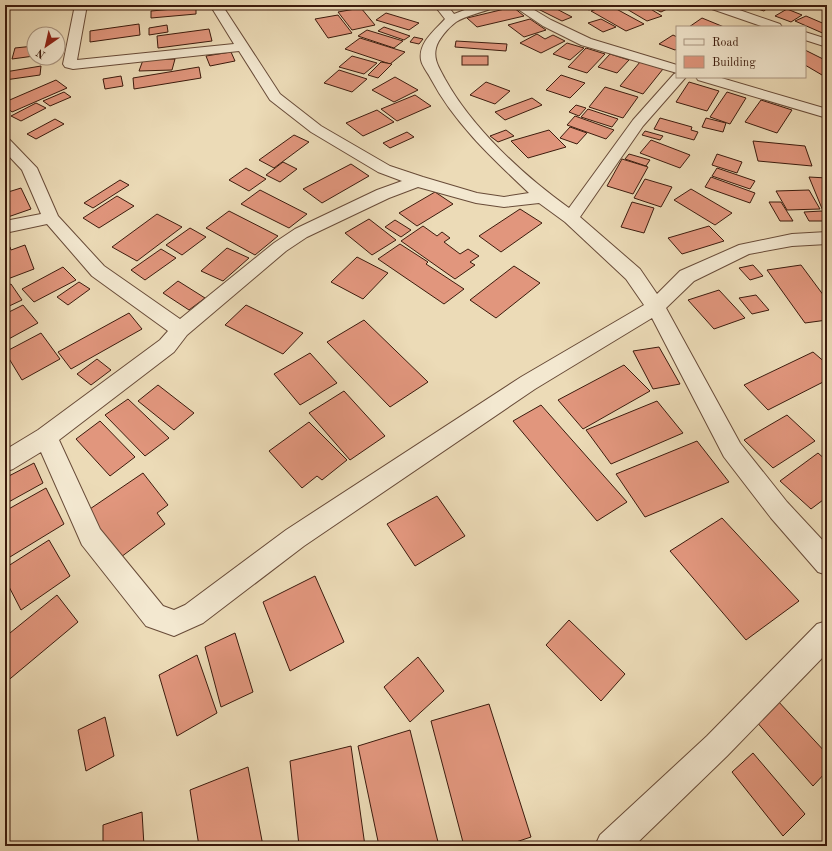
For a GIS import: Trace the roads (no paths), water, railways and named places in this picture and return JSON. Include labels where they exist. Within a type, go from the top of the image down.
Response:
[{"type":"street","points":[[82,5],[75,31],[70,64],[73,65],[242,47]]},
{"type":"street","points":[[216,5],[275,97],[310,124],[384,169],[417,181],[483,199],[504,202],[542,197]]},
{"type":"street","points":[[489,5],[446,12],[433,39],[429,48],[428,60],[447,96],[483,141],[542,197],[571,218],[633,274],[656,307],[682,352],[732,450],[779,510],[827,563]]},
{"type":"street","points":[[518,5],[547,23],[586,42],[676,69]]},
{"type":"street","points":[[713,5],[773,26]]},
{"type":"street","points":[[806,36],[827,43]]},
{"type":"street","points":[[571,218],[638,123],[677,78]]},
{"type":"street","points":[[706,78],[827,114]]},
{"type":"street","points":[[5,143],[29,168],[51,218],[98,271],[180,330]]},
{"type":"street","points":[[5,462],[46,437],[167,346],[180,330],[280,247],[301,233],[383,194],[417,181]]},
{"type":"street","points":[[5,228],[51,218]]},
{"type":"street","points":[[46,437],[91,537],[155,617],[174,623],[194,614],[296,538],[528,383],[656,307],[687,276],[745,249],[792,240],[827,238]]},
{"type":"street","points":[[611,846],[717,746],[827,634]]}]
